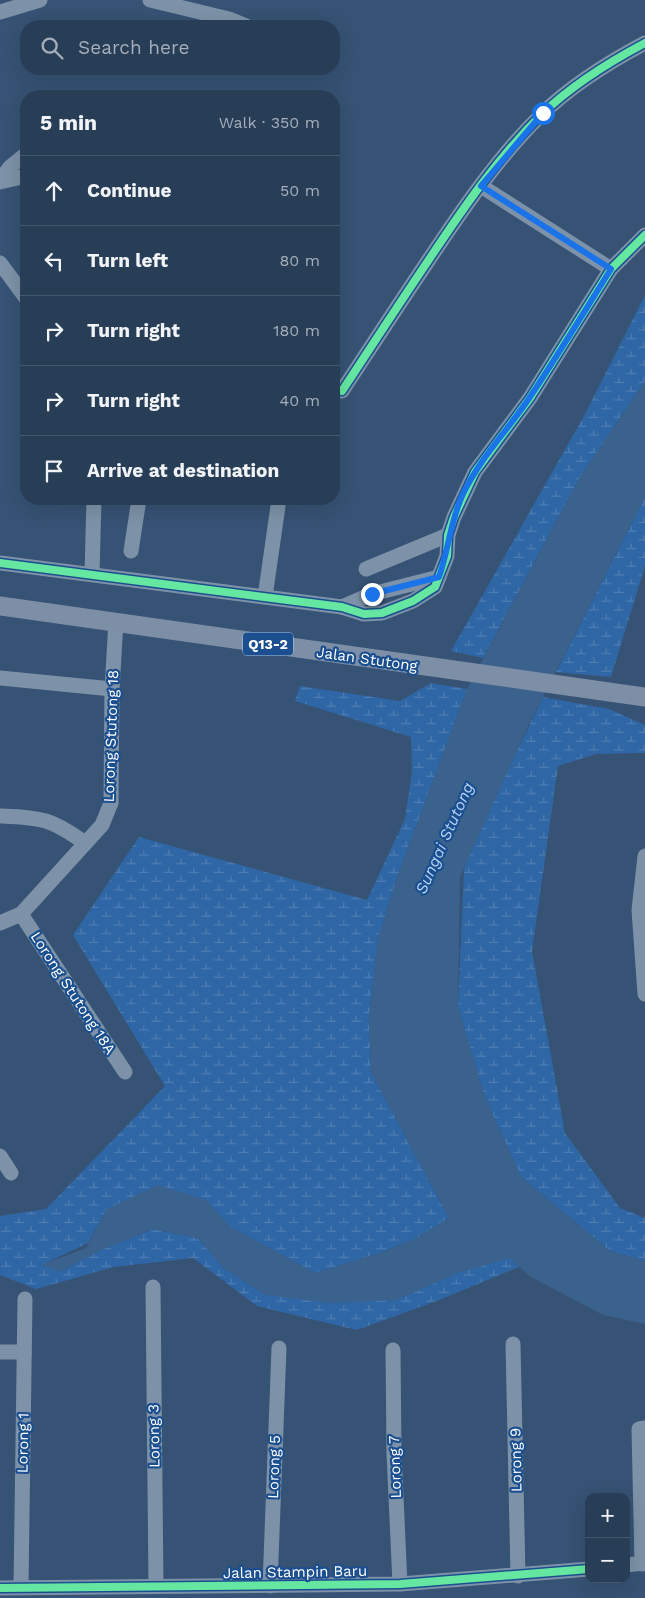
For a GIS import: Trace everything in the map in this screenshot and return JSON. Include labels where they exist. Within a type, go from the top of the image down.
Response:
[{"type":"main road","name":"Jalan Stutong","points":[[0,606],[421,667],[645,697]]},
{"type":"street","points":[[0,12],[40,0]]},
{"type":"street","points":[[150,0],[231,20]]},
{"type":"street","points":[[342,390],[481,186],[543,113],[600,70],[645,43]]},
{"type":"street","points":[[0,181],[10,167],[20,159]]},
{"type":"street","points":[[0,181],[20,177]]},
{"type":"street","points":[[481,186],[611,269]]},
{"type":"street","points":[[0,563],[342,607],[372,594],[439,577],[447,556],[448,535],[462,495],[475,472],[530,398],[611,269],[645,235]]},
{"type":"street","points":[[0,263],[20,290]]},
{"type":"street","points":[[92,574],[94,505]]},
{"type":"street","points":[[131,551],[139,505]]},
{"type":"street","points":[[265,597],[278,505]]},
{"type":"street","points":[[366,569],[448,535]]},
{"type":"street","name":"Lorong Stutong 18","points":[[0,923],[21,914],[102,825],[111,803],[112,689],[116,622]]},
{"type":"street","points":[[0,678],[112,689]]},
{"type":"street","points":[[0,816],[37,818],[50,821],[85,843]]},
{"type":"street","points":[[645,856],[642,911],[645,994]]},
{"type":"street","name":"Lorong Stutong 18A","points":[[21,914],[125,1072]]},
{"type":"street","points":[[0,1156],[10,1172]]},
{"type":"street","name":"Lorong 3","points":[[153,1287],[156,1586]]},
{"type":"street","name":"Lorong 1","points":[[21,1588],[25,1299]]},
{"type":"street","name":"Lorong 9","points":[[513,1344],[518,1576]]},
{"type":"street","name":"Lorong 5","points":[[270,1586],[279,1348]]},
{"type":"street","name":"Lorong 7","points":[[393,1350],[394,1453],[400,1584]]},
{"type":"street","points":[[0,1352],[24,1352]]},
{"type":"street","points":[[630,1565],[644,1564],[642,1429]]},
{"type":"street","name":"Jalan Stampin Baru","points":[[0,1588],[270,1586],[309,1592],[585,1569]]},
{"type":"green space","points":[[645,295],[645,381],[579,479],[483,658],[451,651],[585,414]]},
{"type":"green space","points":[[645,497],[645,566],[611,677],[556,672]]},
{"type":"green space","points":[[431,683],[467,689],[396,881],[378,939],[369,1017],[371,1072],[449,1218],[415,1239],[383,1252],[315,1273],[230,1227],[206,1200],[107,1209],[88,1243],[42,1265],[61,1271],[103,1249],[153,1229],[198,1238],[225,1269],[266,1295],[460,1272],[510,1257],[519,1267],[439,1300],[357,1330],[257,1306],[193,1258],[114,1267],[36,1289],[0,1275],[0,1216],[46,1209],[165,1086],[73,935],[139,837],[367,900],[405,819],[412,771],[411,737],[295,701],[300,686],[400,701]]},
{"type":"green space","points":[[543,697],[609,709],[645,725],[645,753],[596,754],[558,766],[532,951],[565,1133],[620,1208],[645,1218],[645,1261],[610,1251],[521,1177],[484,1095],[458,1007],[464,868],[489,809]]},
{"type":"water","name":"Sungai Stutong","points":[[645,381],[645,497],[529,724],[460,877],[458,1007],[484,1095],[521,1177],[610,1251],[645,1261],[645,1324],[603,1315],[529,1276],[510,1258],[460,1272],[396,1300],[329,1303],[266,1295],[225,1269],[198,1238],[153,1229],[103,1249],[61,1271],[41,1265],[86,1248],[107,1209],[158,1185],[206,1200],[231,1227],[315,1273],[383,1252],[415,1239],[449,1218],[371,1072],[369,1017],[378,939],[396,881],[467,689],[579,479]]},
{"type":"cycle path","points":[[342,391],[454,223],[481,184],[510,148],[542,114],[565,94],[605,66],[645,43]]},
{"type":"cycle path","points":[[0,563],[342,607],[364,614],[382,613],[413,601],[435,587],[447,556],[448,535],[454,517],[475,472],[530,398],[611,269],[645,235]]},
{"type":"cycle path","points":[[0,1588],[400,1584],[585,1569]]},
{"type":"route","points":[[372,594],[439,577],[447,556],[448,535],[462,495],[475,472],[530,398],[611,269],[481,186],[509,150],[543,113]]}]
